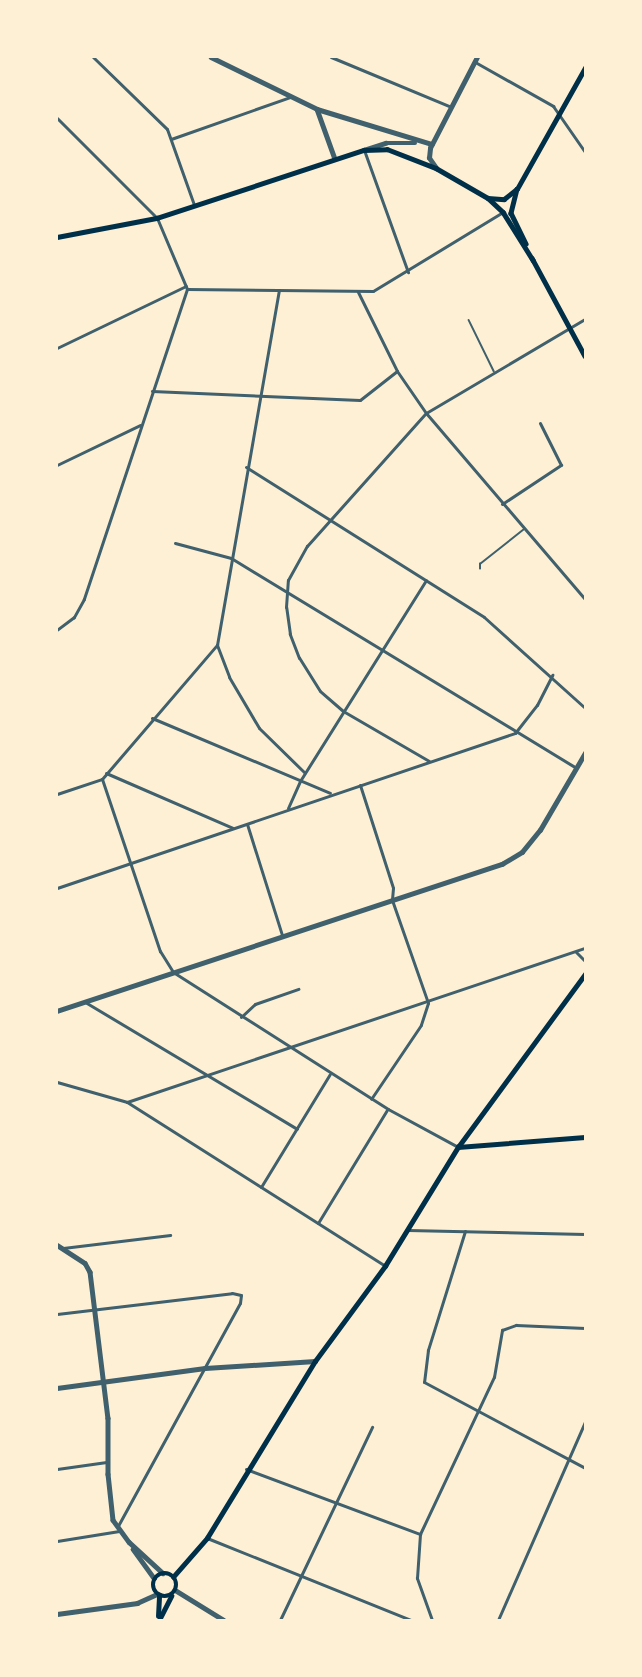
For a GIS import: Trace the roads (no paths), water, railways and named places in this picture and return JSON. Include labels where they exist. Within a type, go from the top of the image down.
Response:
[{"type":"main road","points":[[533,260],[511,213],[517,189],[585,68]]},
{"type":"main road","points":[[57,237],[157,218],[364,150],[396,150],[436,168],[488,198],[503,212],[533,260],[585,356]]},
{"type":"main road","points":[[488,198],[504,199],[517,189]]},
{"type":"main road","points":[[158,1620],[174,1592],[173,1576],[207,1538],[246,1469],[315,1361],[385,1266],[458,1147],[585,974]]},
{"type":"main road","points":[[458,1147],[585,1137]]},
{"type":"main road","points":[[158,1620],[158,1594],[154,1578],[163,1573],[173,1576]]},
{"type":"main road","points":[[158,1594],[174,1592]]},
{"type":"street","points":[[93,57],[163,124],[171,139],[194,206]]},
{"type":"street","points":[[212,57],[317,109],[421,143]]},
{"type":"street","points":[[331,57],[451,108]]},
{"type":"street","points":[[436,168],[429,158],[432,144],[476,59],[553,106],[585,152]]},
{"type":"street","points":[[171,139],[290,97]]},
{"type":"street","points":[[317,109],[335,159]]},
{"type":"street","points":[[57,118],[157,218],[186,287],[84,599],[74,617],[57,630]]},
{"type":"street","points":[[408,272],[364,150],[386,143],[432,144]]},
{"type":"street","points":[[57,348],[186,287],[358,292],[380,289],[503,212]]},
{"type":"street","points":[[279,290],[246,467],[217,645],[229,677],[259,728],[305,773]]},
{"type":"street","points":[[358,292],[397,371],[426,413],[585,600]]},
{"type":"street","points":[[429,761],[343,711],[320,691],[299,658],[290,634],[286,590],[296,561],[426,413],[585,319]]},
{"type":"street","points":[[152,391],[360,400],[397,371]]},
{"type":"street","points":[[502,504],[561,465],[540,423]]},
{"type":"street","points":[[57,465],[140,425]]},
{"type":"street","points":[[246,467],[499,627],[585,708]]},
{"type":"street","points":[[175,543],[231,558],[515,733],[576,768]]},
{"type":"street","points":[[288,808],[300,781],[426,580]]},
{"type":"street","points":[[57,794],[102,779],[217,645]]},
{"type":"street","points":[[57,888],[515,733],[537,705],[552,675]]},
{"type":"street","points":[[152,718],[331,794]]},
{"type":"street","points":[[57,1011],[502,864],[522,852],[540,830],[585,753]]},
{"type":"street","points":[[106,773],[233,828]]},
{"type":"street","points":[[102,779],[160,951],[173,972],[330,1074],[458,1147]]},
{"type":"street","points":[[360,785],[393,888],[392,900],[428,1003],[421,1025],[371,1099]]},
{"type":"street","points":[[247,824],[282,935]]},
{"type":"street","points":[[127,1102],[428,1003],[585,948]]},
{"type":"street","points":[[576,952],[585,961]]},
{"type":"street","points":[[241,1017],[255,1004],[298,989]]},
{"type":"street","points":[[83,1002],[297,1129]]},
{"type":"street","points":[[261,1187],[330,1074]]},
{"type":"street","points":[[57,1082],[127,1102],[385,1266]]},
{"type":"street","points":[[318,1223],[388,1109]]},
{"type":"street","points":[[408,1230],[585,1234]]},
{"type":"street","points":[[465,1231],[423,1379],[585,1468]]},
{"type":"street","points":[[63,1248],[170,1235]]},
{"type":"street","points":[[57,1245],[88,1265],[104,1381],[107,1462],[118,1529],[154,1578]]},
{"type":"street","points":[[57,1314],[232,1293],[241,1295],[240,1304],[118,1529]]},
{"type":"street","points":[[432,1620],[417,1578],[420,1534],[495,1372],[502,1330],[516,1325],[585,1328]]},
{"type":"street","points":[[57,1388],[205,1368],[315,1361]]},
{"type":"street","points":[[498,1620],[585,1422]]},
{"type":"street","points":[[280,1620],[372,1427]]},
{"type":"street","points":[[57,1469],[107,1462]]},
{"type":"street","points":[[246,1469],[420,1534]]},
{"type":"street","points":[[57,1541],[118,1529]]},
{"type":"street","points":[[207,1538],[411,1620]]},
{"type":"street","points":[[130,1544],[163,1573]]},
{"type":"street","points":[[174,1592],[224,1620]]},
{"type":"street","points":[[57,1614],[137,1603],[158,1594]]},
{"type":"lane","points":[[469,320],[495,373]]},
{"type":"lane","points":[[480,569],[480,564],[524,529]]}]
